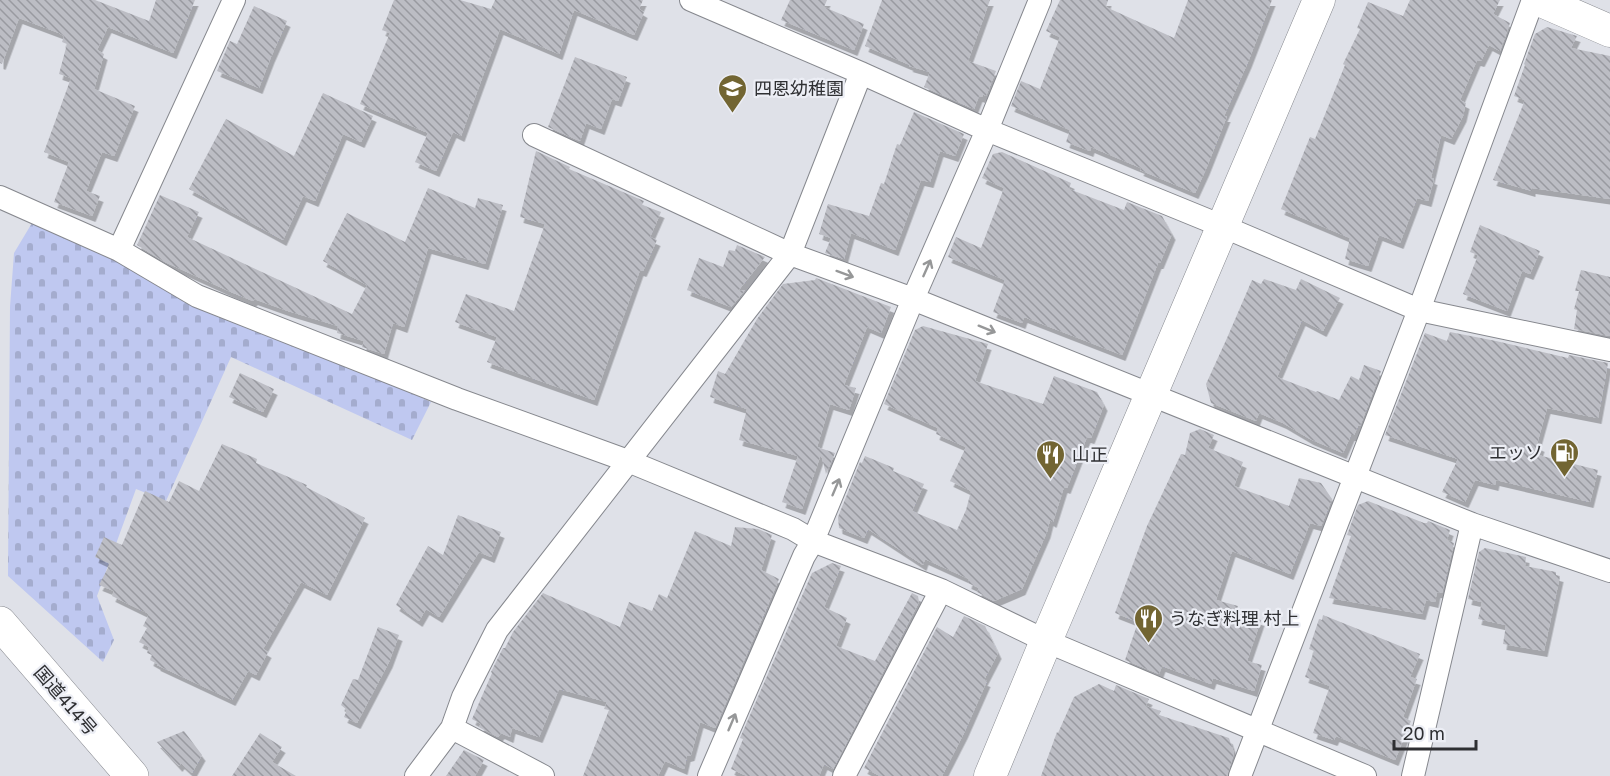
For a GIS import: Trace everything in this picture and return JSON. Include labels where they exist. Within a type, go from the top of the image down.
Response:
[{"type":"highway","name":"国道414号","points":[[0,623],[132,776]]},
{"type":"street","points":[[119,250],[234,0]]},
{"type":"street","points":[[691,0],[987,130],[1419,310],[1610,350]]},
{"type":"street","points":[[709,776],[804,556],[813,541],[1040,0]]},
{"type":"street","points":[[990,776],[1319,0]]},
{"type":"street","points":[[1240,776],[1419,310],[1533,0]]},
{"type":"street","points":[[1539,0],[1610,31]]},
{"type":"street","points":[[416,776],[452,728],[463,697],[497,630],[790,254],[861,73]]},
{"type":"street","points":[[534,135],[790,254],[913,299],[1472,524],[1610,571]]},
{"type":"street","points":[[0,197],[119,250],[197,296],[457,399],[628,461],[793,529],[813,541],[941,590],[1046,641],[1365,776]]},
{"type":"street","points":[[1413,776],[1472,524]]},
{"type":"street","points":[[844,776],[941,590]]},
{"type":"street","points":[[452,728],[543,776]]},
{"type":"green space","points":[[32,223],[431,402],[412,440],[231,357],[166,501],[136,489],[97,596],[114,640],[103,662],[8,576],[10,307],[14,253]]},
{"type":"building","points":[[0,0],[95,0],[149,21],[156,0],[195,0],[173,53],[108,27],[97,50],[104,54],[94,89],[135,106],[114,156],[102,152],[86,191],[100,196],[92,216],[54,202],[69,162],[44,152],[71,78],[59,74],[67,44],[62,42],[64,36],[19,18],[2,64],[0,63]]},
{"type":"building","points":[[394,0],[460,0],[491,9],[495,0],[643,0],[639,9],[644,12],[634,35],[574,10],[559,54],[500,29],[461,136],[453,132],[436,171],[415,162],[428,133],[360,104],[390,33],[382,30]]},
{"type":"building","points":[[790,0],[827,0],[824,7],[864,24],[854,50],[781,20]]},
{"type":"building","points":[[882,0],[990,0],[968,61],[996,71],[986,96],[983,94],[982,97],[979,96],[974,109],[924,87],[930,72],[909,66],[865,46]]},
{"type":"building","points":[[1060,0],[1108,0],[1106,7],[1174,38],[1188,0],[1272,0],[1195,193],[1091,147],[1090,151],[1066,142],[1070,130],[1011,106],[1021,81],[1040,89],[1060,37],[1046,31]]},
{"type":"building","points":[[1410,0],[1500,0],[1493,14],[1510,23],[1500,51],[1489,45],[1481,61],[1477,60],[1460,100],[1466,103],[1463,116],[1451,139],[1441,135],[1428,201],[1417,198],[1400,243],[1379,235],[1368,266],[1345,259],[1350,238],[1281,209],[1310,137],[1315,139],[1345,65],[1343,64],[1360,29],[1357,28],[1368,2],[1403,16]]},
{"type":"building","points":[[254,6],[287,21],[259,88],[217,71],[230,41],[237,44]]},
{"type":"building","points":[[1547,27],[1577,36],[1571,48],[1610,56],[1610,199],[1532,188],[1532,191],[1493,180],[1525,100],[1514,96],[1524,64],[1535,34]]},
{"type":"building","points":[[575,57],[627,77],[618,101],[612,99],[601,129],[586,123],[580,141],[548,127]]},
{"type":"building","points":[[323,93],[373,116],[361,142],[343,134],[315,201],[303,196],[283,240],[189,189],[226,119],[294,156]]},
{"type":"building","points":[[914,112],[964,134],[955,156],[940,151],[930,182],[921,180],[895,250],[851,233],[844,259],[825,253],[831,238],[819,234],[828,204],[869,216],[881,183],[884,184],[897,144],[900,145]]},
{"type":"building","points":[[536,151],[570,167],[569,169],[644,201],[642,205],[661,212],[650,237],[657,240],[643,271],[640,270],[594,400],[487,362],[497,337],[455,322],[466,294],[514,311],[545,224],[520,217]]},
{"type":"building","points":[[1002,152],[1071,183],[1069,189],[1124,210],[1127,202],[1162,216],[1172,234],[1160,263],[1158,263],[1122,355],[1024,317],[1022,323],[993,312],[1005,280],[948,257],[956,237],[981,248],[1004,188],[982,178],[993,154]]},
{"type":"building","points":[[428,188],[475,208],[478,198],[503,205],[485,264],[428,248],[404,327],[393,323],[384,354],[362,347],[364,341],[337,333],[338,326],[254,299],[253,301],[165,262],[137,245],[160,195],[199,212],[187,237],[352,314],[367,285],[323,261],[347,213],[405,242]]},
{"type":"building","points":[[1480,225],[1540,251],[1530,274],[1522,271],[1507,311],[1463,294],[1478,255],[1470,252]]},
{"type":"building","points":[[737,245],[765,257],[738,291],[745,290],[731,307],[687,290],[699,258],[723,267],[729,250],[735,251]]},
{"type":"building","points":[[1581,270],[1610,277],[1610,336],[1574,329],[1577,310],[1574,309],[1579,291],[1575,291]]},
{"type":"building","points":[[816,278],[891,307],[881,333],[867,327],[844,385],[856,388],[849,410],[830,404],[817,447],[835,453],[826,474],[821,454],[802,509],[782,502],[798,456],[739,440],[747,409],[710,397],[718,371],[725,374],[757,319],[783,284]]},
{"type":"building","points":[[1264,279],[1296,290],[1301,279],[1340,298],[1323,331],[1302,320],[1277,377],[1339,400],[1351,376],[1359,380],[1364,365],[1381,371],[1360,426],[1354,435],[1351,435],[1343,453],[1259,413],[1256,421],[1211,403],[1206,384],[1252,280],[1261,284]]},
{"type":"building","points":[[923,326],[988,344],[975,381],[1043,404],[1054,376],[1097,392],[1104,405],[1091,438],[1087,437],[1067,488],[1064,487],[1053,522],[1050,520],[1022,589],[994,601],[977,592],[979,588],[968,583],[969,579],[925,559],[923,565],[868,529],[864,538],[839,528],[838,517],[860,462],[862,463],[865,456],[924,484],[912,511],[957,530],[966,510],[971,491],[950,481],[966,447],[936,434],[938,428],[884,404],[915,330]]},
{"type":"building","points":[[1450,332],[1568,358],[1569,355],[1608,363],[1598,418],[1547,408],[1537,444],[1541,446],[1538,455],[1598,470],[1590,502],[1496,480],[1495,485],[1475,480],[1465,502],[1442,492],[1458,459],[1385,435],[1425,333],[1447,341]]},
{"type":"building","points":[[240,373],[274,389],[263,412],[229,397]]},
{"type":"building","points":[[1200,429],[1214,435],[1208,448],[1243,462],[1234,486],[1289,506],[1299,478],[1321,483],[1332,499],[1321,526],[1310,523],[1290,574],[1232,551],[1216,600],[1238,606],[1236,612],[1261,620],[1247,661],[1262,665],[1254,691],[1213,678],[1211,684],[1162,666],[1159,674],[1125,660],[1138,622],[1115,613],[1147,526],[1181,454],[1185,455],[1190,433]]},
{"type":"building","points":[[222,444],[257,459],[256,463],[307,485],[306,487],[365,518],[327,595],[301,582],[263,649],[268,652],[256,675],[248,671],[232,700],[150,660],[152,655],[147,653],[149,647],[139,642],[147,628],[143,626],[149,614],[112,596],[114,591],[99,585],[110,564],[95,557],[104,537],[122,545],[145,491],[169,502],[179,481],[199,491]]},
{"type":"building","points":[[1368,501],[1424,523],[1428,521],[1450,530],[1447,540],[1454,543],[1442,593],[1437,592],[1435,602],[1426,600],[1422,614],[1329,598],[1351,536],[1347,535],[1358,505]]},
{"type":"building","points":[[458,515],[501,532],[491,557],[479,552],[439,617],[426,609],[419,621],[396,605],[428,546],[443,555]]},
{"type":"building","points":[[735,527],[758,529],[772,535],[761,570],[779,579],[715,728],[700,722],[691,755],[687,756],[684,769],[665,761],[658,776],[583,776],[609,710],[604,709],[607,702],[559,689],[539,737],[512,728],[510,737],[501,733],[498,737],[479,727],[481,724],[472,719],[503,648],[543,593],[620,627],[629,602],[652,611],[659,594],[667,598],[695,531],[731,546]]},
{"type":"building","points":[[1485,548],[1526,557],[1525,566],[1556,572],[1556,575],[1560,576],[1544,651],[1503,644],[1506,625],[1478,619],[1482,602],[1468,599],[1479,552]]},
{"type":"building","points":[[832,563],[841,566],[824,607],[847,618],[836,646],[875,661],[912,593],[918,596],[919,602],[833,769],[824,764],[819,776],[747,776],[731,769],[743,739],[740,738],[812,573]]},
{"type":"building","points":[[1323,615],[1420,654],[1410,677],[1417,679],[1403,717],[1411,721],[1395,760],[1336,736],[1334,740],[1313,733],[1330,686],[1305,677],[1314,651],[1309,649],[1319,619],[1322,620]]},
{"type":"building","points":[[964,616],[985,626],[998,653],[984,680],[987,681],[964,733],[942,776],[880,776],[864,768],[937,627],[953,637]]},
{"type":"building","points":[[378,627],[399,635],[389,662],[357,723],[344,717],[347,710],[341,705],[353,679],[358,680]]},
{"type":"building","points":[[1099,684],[1114,691],[1116,685],[1149,699],[1146,706],[1161,711],[1159,715],[1229,738],[1234,753],[1227,776],[1041,776],[1057,732],[1074,697]]},
{"type":"building","points":[[184,731],[202,755],[192,773],[181,763],[179,766],[157,742]]},
{"type":"building","points":[[260,733],[282,747],[272,762],[296,776],[232,776]]},
{"type":"building","points":[[464,750],[484,760],[475,776],[446,776]]},
{"type":"place","name":"四恩幼稚園","points":[[733,114]]},
{"type":"place","name":"エッソ","points":[[1564,478]]},
{"type":"place","name":"山正","points":[[1051,480]]},
{"type":"place","name":"うなぎ料理 村上","points":[[1148,644]]}]
